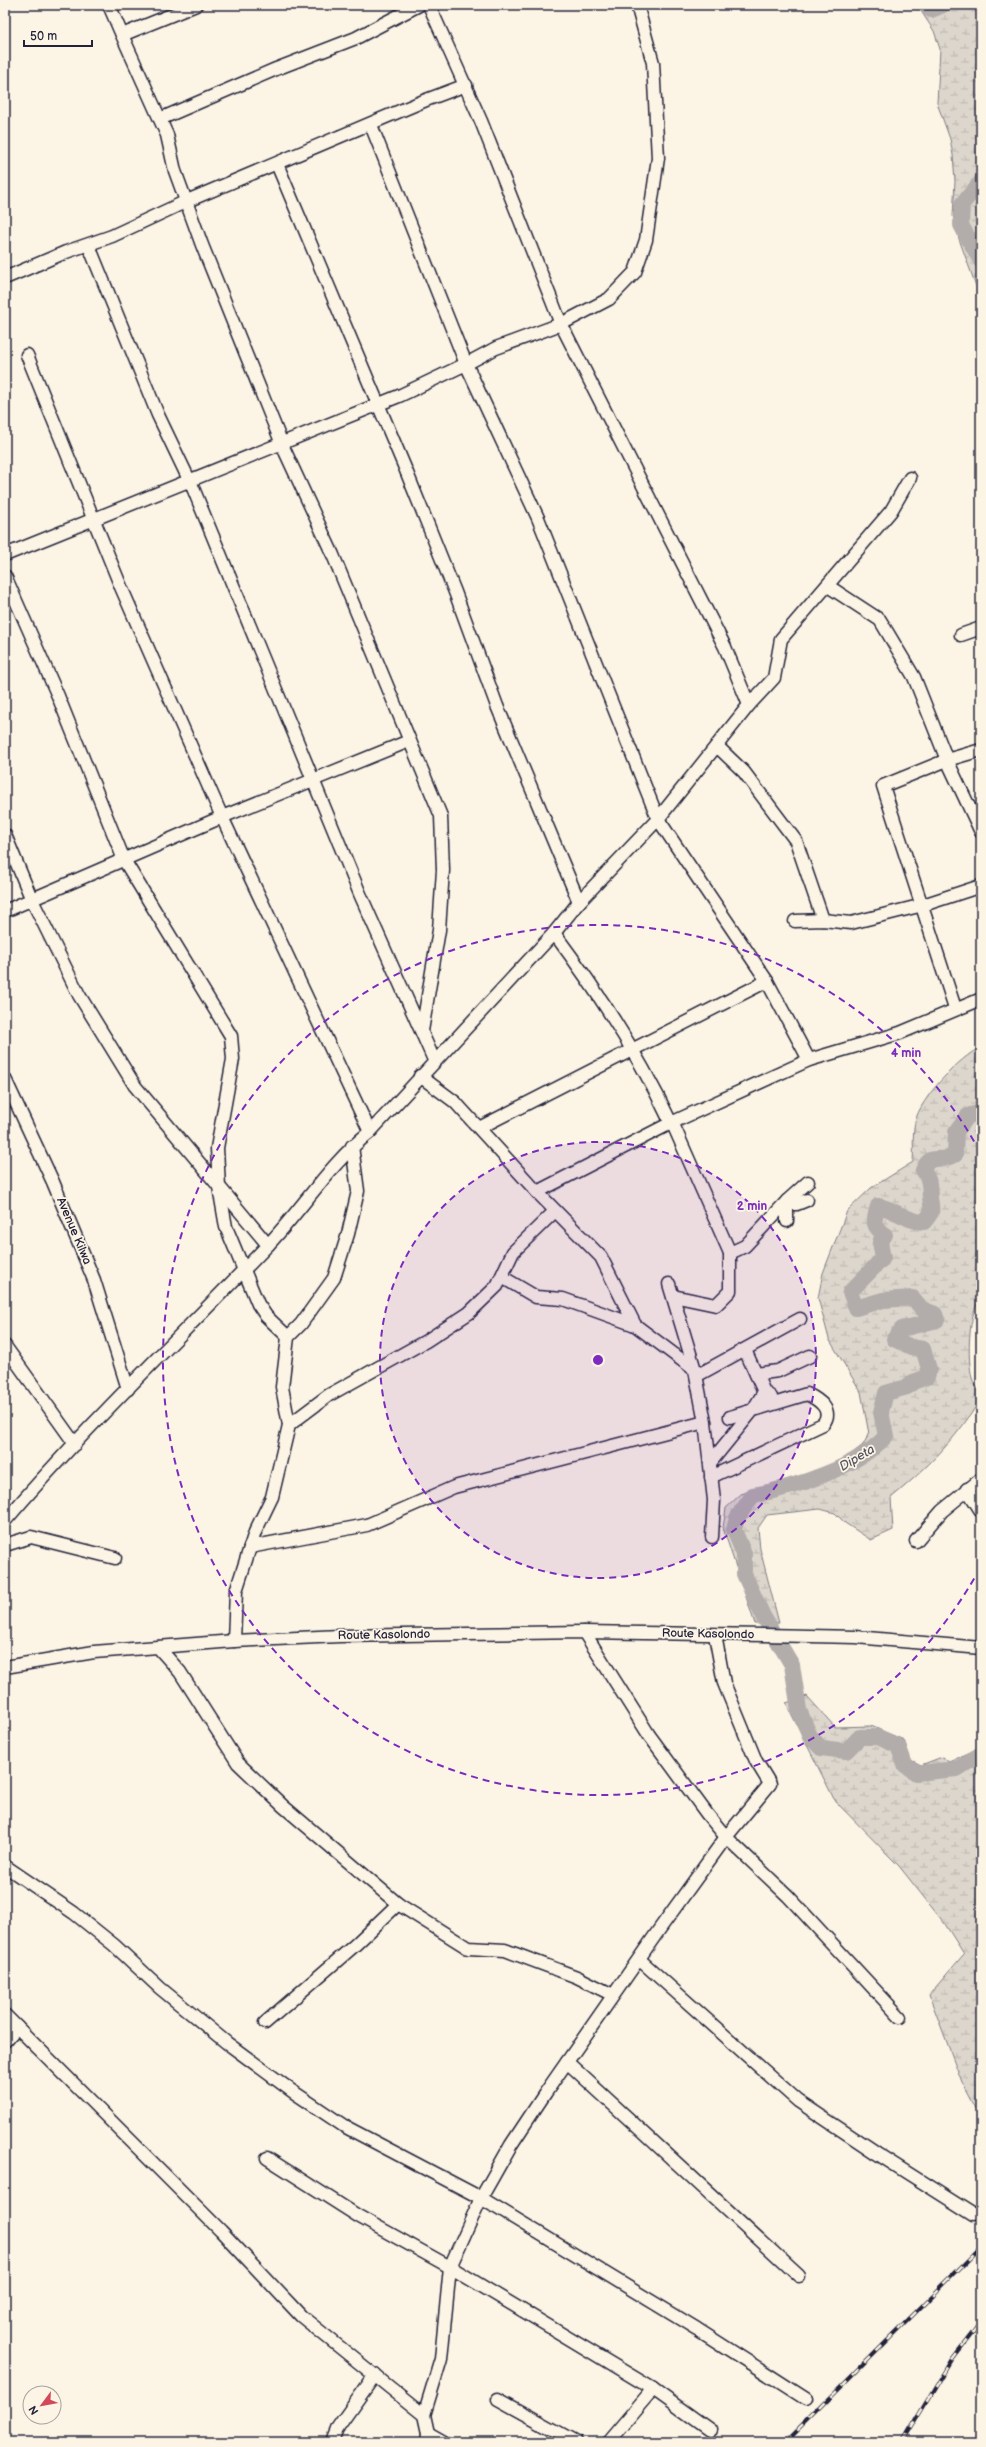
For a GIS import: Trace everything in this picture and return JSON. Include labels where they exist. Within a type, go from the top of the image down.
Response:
[{"type":"street","points":[[109,5],[167,135],[175,170],[283,442],[333,555],[441,816],[443,870],[439,930],[422,1031]]},
{"type":"street","points":[[122,35],[196,5]]},
{"type":"street","points":[[160,119],[276,69],[356,38],[419,5]]},
{"type":"street","points":[[429,5],[466,85],[561,324],[725,647],[749,705]]},
{"type":"street","points":[[5,556],[377,404],[466,364],[496,348],[561,324],[609,299],[635,272],[646,240],[658,158],[653,63],[636,5]]},
{"type":"street","points":[[5,278],[66,252],[89,246],[187,201],[371,125],[426,100],[466,85]]},
{"type":"street","points":[[371,125],[466,364],[538,518],[658,819],[767,981],[809,1060]]},
{"type":"street","points":[[277,164],[408,475],[497,706],[579,902]]},
{"type":"street","points":[[89,246],[158,415],[189,480],[311,781],[377,934],[434,1060]]},
{"type":"street","points":[[27,355],[121,587],[222,817],[370,1132]]},
{"type":"street","points":[[5,1521],[75,1444],[268,1245],[352,1146],[370,1132],[434,1060],[554,933],[579,902],[658,819],[718,747],[749,705],[774,678],[781,639],[891,512],[910,478]]},
{"type":"street","points":[[5,576],[58,696],[124,860],[231,1036],[233,1059],[217,1148],[219,1187],[226,1227],[244,1270],[266,1316],[288,1337]]},
{"type":"street","points":[[828,586],[880,620],[914,677],[947,760],[981,832]]},
{"type":"street","points":[[961,635],[978,629],[981,632]]},
{"type":"street","points":[[5,911],[222,817],[409,741]]},
{"type":"street","points":[[718,747],[744,772],[796,841],[823,920]]},
{"type":"street","points":[[955,1008],[923,905],[883,786],[947,760],[981,750]]},
{"type":"street","points":[[5,835],[32,900],[79,995],[135,1086],[268,1245]]},
{"type":"street","points":[[795,921],[823,920],[851,923],[923,905],[981,886]]},
{"type":"street","points":[[554,933],[591,982],[649,1075],[730,1253],[730,1291],[723,1300],[716,1305],[673,1296]]},
{"type":"street","points":[[479,1128],[767,981]]},
{"type":"street","points":[[537,1192],[671,1122],[809,1060],[900,1033],[955,1008],[980,1000]]},
{"type":"street","points":[[420,1076],[455,1102],[555,1211],[602,1257],[635,1325]]},
{"type":"street","name":"Avenue Kilwa","points":[[5,1079],[53,1182],[94,1280],[128,1389]]},
{"type":"street","points":[[234,1641],[236,1591],[250,1547],[272,1497],[289,1425],[282,1387],[288,1337],[301,1324],[334,1278],[358,1191],[352,1146]]},
{"type":"street","points":[[730,1253],[745,1246],[808,1182]]},
{"type":"street","points":[[787,1202],[797,1204],[807,1200]]},
{"type":"street","points":[[787,1202],[788,1221]]},
{"type":"street","points":[[289,1425],[329,1395],[426,1341],[469,1313],[497,1286],[513,1252],[555,1211]]},
{"type":"street","points":[[502,1277],[536,1297],[563,1299],[635,1325],[697,1372]]},
{"type":"street","points":[[669,1284],[697,1372],[705,1422],[714,1500],[712,1537]]},
{"type":"street","points":[[697,1372],[745,1350],[800,1319]]},
{"type":"street","points":[[5,1346],[75,1444]]},
{"type":"street","points":[[745,1350],[764,1392],[779,1402]]},
{"type":"street","points":[[756,1374],[778,1371],[810,1356]]},
{"type":"street","points":[[710,1463],[753,1410],[764,1392]]},
{"type":"street","points":[[711,1477],[823,1424],[827,1419],[826,1410],[821,1400],[807,1394],[730,1418]]},
{"type":"street","points":[[250,1547],[367,1525],[454,1487],[705,1422]]},
{"type":"street","points":[[916,1541],[942,1511],[981,1479]]},
{"type":"street","points":[[967,1489],[981,1511]]},
{"type":"street","points":[[5,1545],[31,1537],[115,1558]]},
{"type":"street","points":[[584,1632],[649,1735],[726,1837],[788,1896],[900,2017]]},
{"type":"street","name":"Route Kasolondo","points":[[5,1667],[94,1652],[234,1641],[340,1636],[584,1632],[791,1635],[856,1637],[981,1648]]},
{"type":"street","points":[[444,2442],[428,2437],[424,2415],[441,2359],[450,2267],[481,2198],[511,2145],[613,1995],[640,1960],[726,1837],[770,1784],[756,1761],[724,1683],[715,1635]]},
{"type":"street","points":[[158,1647],[180,1672],[238,1763],[283,1806],[398,1904],[468,1948],[505,1950],[564,1971],[613,1995]]},
{"type":"street","points":[[5,1866],[114,1944],[160,1988],[220,2038],[292,2091],[344,2126],[481,2198],[697,2329],[806,2399]]},
{"type":"street","points":[[265,2023],[355,1945],[398,1904]]},
{"type":"street","points":[[640,1960],[798,2101],[876,2153],[974,2215]]},
{"type":"street","points":[[5,2015],[221,2231],[301,2316],[424,2415]]},
{"type":"street","points":[[5,2041],[17,2027]]},
{"type":"street","points":[[568,2062],[799,2276]]},
{"type":"street","points":[[267,2158],[358,2216],[450,2267],[653,2389],[710,2430]]},
{"type":"street","points":[[332,2442],[338,2427],[374,2375]]},
{"type":"street","points":[[608,2442],[653,2389]]},
{"type":"street","points":[[498,2399],[576,2442]]},
{"type":"green space","points":[[917,5],[981,5],[981,300],[959,239],[953,216],[955,181],[953,155],[950,139],[937,103],[940,49],[934,31]]},
{"type":"green space","points":[[981,1047],[981,1298],[973,1314],[969,1359],[972,1378],[980,1392],[981,1398],[952,1440],[917,1476],[891,1498],[893,1530],[871,1540],[845,1523],[835,1513],[820,1509],[767,1515],[758,1528],[760,1549],[779,1623],[755,1624],[723,1528],[726,1508],[741,1494],[838,1464],[863,1445],[869,1434],[861,1392],[829,1339],[818,1298],[823,1273],[847,1211],[871,1188],[913,1162],[915,1122],[918,1112],[942,1079],[972,1052]]},
{"type":"green space","points":[[807,1696],[835,1727],[871,1726],[904,1740],[911,1760],[921,1765],[942,1757],[949,1762],[981,1747],[981,2118],[962,2082],[929,1995],[964,1954],[945,1924],[899,1866],[835,1801],[786,1703]]},
{"type":"waterway","name":"Dipeta","points":[[926,5],[931,10],[943,5]]},
{"type":"waterway","name":"Dipeta","points":[[981,182],[962,204],[961,225],[981,261]]},
{"type":"waterway","name":"Dipeta","points":[[981,1112],[968,1116],[956,1132],[955,1155],[933,1159],[926,1164],[923,1170],[929,1182],[932,1209],[924,1222],[906,1218],[878,1206],[875,1215],[875,1222],[877,1228],[885,1235],[880,1242],[883,1258],[850,1292],[856,1308],[883,1300],[913,1298],[922,1309],[935,1314],[937,1320],[902,1329],[894,1339],[911,1347],[923,1349],[929,1369],[927,1377],[913,1382],[907,1387],[886,1393],[881,1412],[886,1436],[874,1447],[859,1457],[824,1474],[787,1487],[753,1495],[737,1518],[734,1530],[744,1554],[744,1574],[763,1616],[792,1665],[799,1710],[810,1736],[821,1748],[846,1751],[860,1737],[878,1737],[898,1746],[905,1765],[916,1773],[957,1769],[981,1754]]},
{"type":"railway","points":[[786,2442],[981,2247]]},
{"type":"railway","points":[[903,2442],[953,2358],[981,2322]]}]
